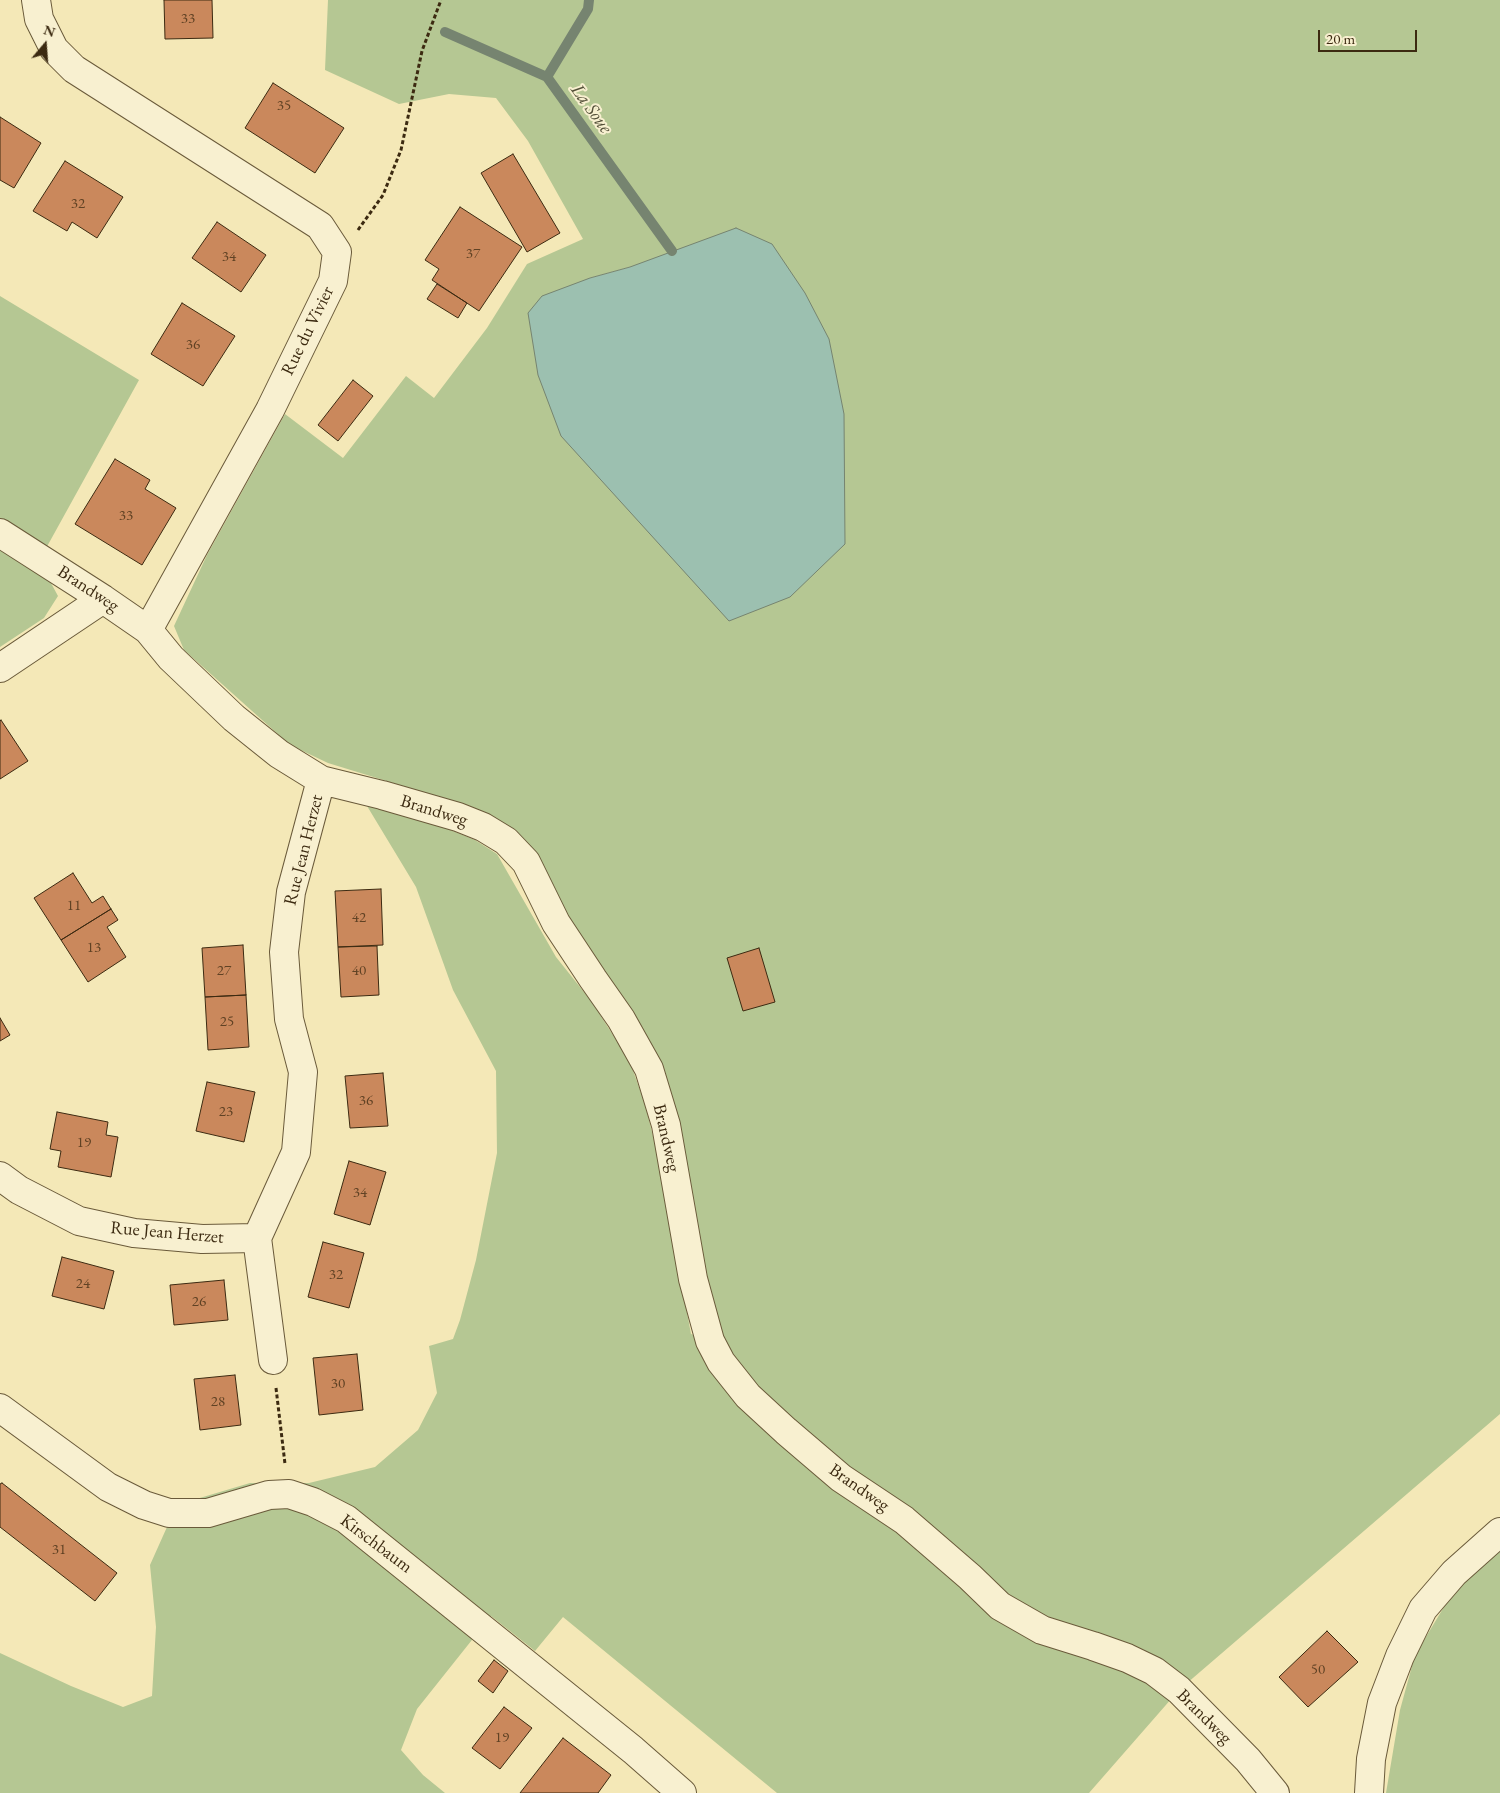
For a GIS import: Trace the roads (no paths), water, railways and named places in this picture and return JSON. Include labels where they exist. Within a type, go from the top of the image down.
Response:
[{"type":"street","name":"Rue du Vivier","points":[[36,0],[39,20],[54,49],[74,69],[320,226],[338,252],[333,281],[270,410],[148,630]]},
{"type":"street","name":"Brandweg","points":[[0,533],[103,598],[148,630],[171,658],[234,718],[279,754],[321,780],[458,817],[483,827],[506,840],[526,862],[556,923],[621,1019],[649,1068],[666,1125],[693,1279],[710,1341],[721,1362],[748,1396],[786,1432],[841,1478],[904,1520],[970,1577],[1000,1606],[1042,1630],[1127,1658],[1154,1671],[1178,1690],[1248,1760],[1275,1793]]},
{"type":"street","points":[[0,668],[103,598]]},
{"type":"street","name":"Rue Jean Herzet","points":[[0,1176],[19,1190],[79,1221],[134,1233],[202,1239],[257,1238],[296,1152],[303,1072],[289,1019],[284,952],[291,892],[321,780]]},
{"type":"street","points":[[257,1238],[273,1360]]},
{"type":"street","name":"Kirschbaum","points":[[0,1408],[108,1487],[144,1505],[169,1513],[208,1514],[268,1495],[289,1494],[313,1502],[346,1518],[633,1750],[682,1793]]},
{"type":"street","points":[[1369,1793],[1371,1759],[1382,1703],[1400,1656],[1424,1609],[1454,1572],[1500,1532]]},
{"type":"waterway","points":[[547,77],[588,9],[589,0]]},
{"type":"waterway","name":"La Soue","points":[[445,32],[547,77],[672,251]]}]
